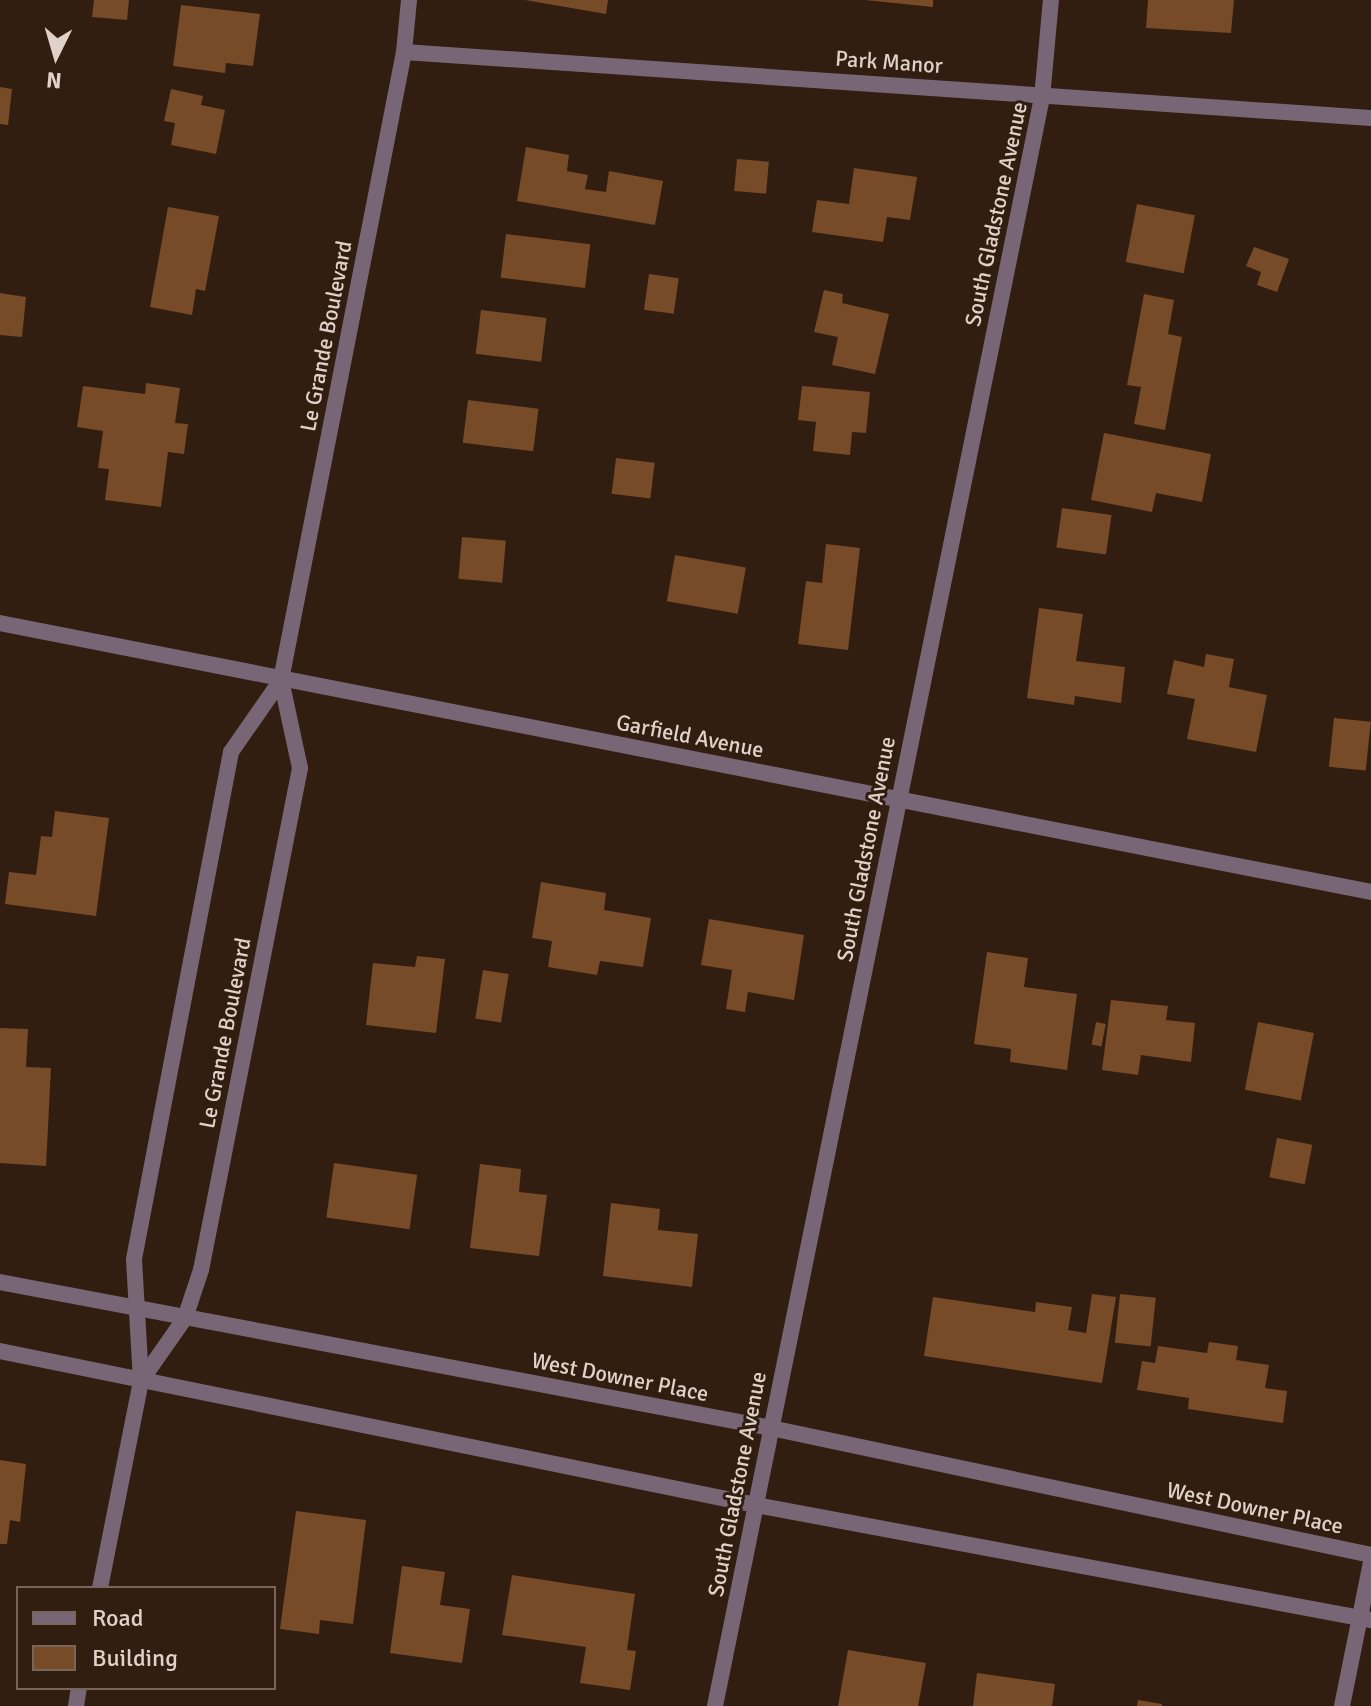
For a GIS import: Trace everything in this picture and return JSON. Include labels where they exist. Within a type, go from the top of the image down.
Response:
[{"type":"street","name":"Le Grande Boulevard","points":[[141,1381],[185,1318],[201,1270],[300,768],[281,680],[404,52],[409,0]]},
{"type":"street","name":"South Gladstone Avenue","points":[[715,1706],[1042,98],[1051,0]]},
{"type":"street","name":"Park Manor","points":[[404,52],[1042,98],[1371,118]]},
{"type":"street","name":"Garfield Avenue","points":[[0,623],[1371,892]]},
{"type":"street","name":"Le Grande Boulevard","points":[[100,1586],[141,1381],[134,1259],[231,752],[281,680]]},
{"type":"street","name":"West Downer Place","points":[[0,1282],[771,1428],[1371,1555]]},
{"type":"street","points":[[0,1351],[756,1505],[1365,1619]]},
{"type":"street","points":[[1342,1706],[1365,1619],[1371,1562]]},
{"type":"building","points":[[94,0],[129,0],[127,20],[92,17]]},
{"type":"building","points":[[525,0],[608,0],[606,14]]},
{"type":"building","points":[[865,0],[933,0],[933,7]]},
{"type":"building","points":[[1148,0],[1234,0],[1231,33],[1146,28]]},
{"type":"building","points":[[181,5],[260,14],[253,66],[226,63],[225,73],[173,66]]},
{"type":"building","points":[[0,87],[12,89],[8,125],[0,124]]},
{"type":"building","points":[[171,89],[203,96],[201,105],[225,110],[216,154],[171,145],[175,123],[164,121]]},
{"type":"building","points":[[526,147],[569,155],[567,171],[588,175],[585,189],[606,192],[609,171],[663,181],[655,225],[517,201]]},
{"type":"building","points":[[737,159],[769,162],[766,194],[734,191]]},
{"type":"building","points":[[854,168],[917,177],[910,220],[887,217],[883,242],[812,232],[817,200],[849,204]]},
{"type":"building","points":[[1137,204],[1195,215],[1184,273],[1126,262]]},
{"type":"building","points":[[168,207],[219,216],[205,291],[196,289],[192,315],[150,307]]},
{"type":"building","points":[[506,234],[590,244],[585,288],[501,278]]},
{"type":"building","points":[[1254,247],[1289,259],[1277,292],[1257,285],[1261,272],[1246,266]]},
{"type":"building","points":[[649,274],[679,278],[674,314],[644,310]]},
{"type":"building","points":[[824,290],[843,294],[842,303],[889,314],[875,374],[832,365],[838,337],[814,332]]},
{"type":"building","points":[[0,293],[26,297],[22,337],[0,335]]},
{"type":"building","points":[[1144,294],[1174,300],[1168,334],[1182,337],[1165,430],[1134,424],[1141,387],[1127,385]]},
{"type":"building","points":[[481,310],[547,318],[541,362],[476,354]]},
{"type":"building","points":[[146,383],[180,388],[175,423],[188,424],[184,454],[168,452],[161,507],[105,500],[109,469],[98,468],[103,431],[77,427],[83,386],[145,394]]},
{"type":"building","points":[[802,386],[870,392],[866,433],[852,432],[850,455],[813,451],[816,422],[798,420]]},
{"type":"building","points":[[468,400],[538,409],[533,451],[463,443]]},
{"type":"building","points":[[1104,433],[1211,454],[1202,502],[1156,493],[1152,512],[1091,500]]},
{"type":"building","points":[[616,458],[655,463],[650,498],[612,494]]},
{"type":"building","points":[[1062,508],[1112,515],[1106,555],[1056,548]]},
{"type":"building","points":[[462,537],[506,541],[502,583],[458,579]]},
{"type":"building","points":[[826,544],[860,548],[848,650],[798,644],[806,581],[822,583]]},
{"type":"building","points":[[675,555],[746,568],[738,614],[667,601]]},
{"type":"building","points":[[1039,608],[1083,614],[1076,661],[1125,667],[1121,703],[1075,696],[1074,705],[1027,698]]},
{"type":"building","points":[[1206,654],[1234,659],[1229,687],[1267,695],[1256,752],[1187,739],[1195,699],[1167,694],[1174,660],[1204,667]]},
{"type":"building","points":[[1334,718],[1371,722],[1366,771],[1329,767]]},
{"type":"building","points":[[55,811],[109,818],[96,916],[5,904],[9,872],[36,875],[41,836],[52,837]]},
{"type":"building","points":[[541,882],[606,893],[604,910],[651,918],[643,967],[600,961],[597,975],[548,967],[552,941],[532,938]]},
{"type":"building","points":[[709,919],[804,935],[794,1000],[748,992],[745,1012],[726,1009],[732,970],[701,965]]},
{"type":"building","points":[[987,952],[1028,958],[1024,987],[1077,994],[1067,1070],[1010,1062],[1011,1049],[974,1044]]},
{"type":"building","points":[[417,956],[445,959],[436,1033],[366,1025],[373,963],[415,967]]},
{"type":"building","points":[[483,970],[509,974],[501,1022],[475,1018]]},
{"type":"building","points":[[1111,1000],[1168,1006],[1166,1020],[1195,1023],[1191,1062],[1141,1055],[1138,1075],[1102,1070]]},
{"type":"building","points":[[1096,1022],[1106,1024],[1101,1046],[1092,1045]]},
{"type":"building","points":[[1258,1022],[1314,1033],[1301,1101],[1245,1090]]},
{"type":"building","points":[[0,1028],[28,1029],[26,1067],[51,1068],[46,1166],[0,1163]]},
{"type":"building","points":[[1277,1138],[1312,1145],[1305,1184],[1269,1177]]},
{"type":"building","points":[[334,1163],[417,1175],[410,1229],[326,1217]]},
{"type":"building","points":[[480,1164],[521,1169],[519,1192],[547,1195],[539,1256],[470,1248]]},
{"type":"building","points":[[611,1203],[660,1209],[658,1230],[698,1234],[692,1287],[603,1276]]},
{"type":"building","points":[[1092,1294],[1116,1297],[1102,1383],[924,1356],[933,1297],[1035,1312],[1036,1302],[1072,1307],[1068,1330],[1086,1333]]},
{"type":"building","points":[[1120,1294],[1156,1298],[1151,1346],[1115,1343]]},
{"type":"building","points":[[1209,1342],[1238,1346],[1236,1360],[1269,1365],[1265,1388],[1287,1391],[1283,1423],[1188,1409],[1189,1398],[1137,1390],[1142,1361],[1155,1363],[1158,1346],[1207,1353]]},
{"type":"building","points":[[0,1460],[26,1464],[20,1522],[10,1520],[7,1544],[0,1544]]},
{"type":"building","points":[[296,1511],[366,1520],[353,1624],[320,1620],[319,1634],[280,1629]]},
{"type":"building","points":[[402,1566],[445,1572],[440,1605],[470,1609],[462,1663],[390,1653]]},
{"type":"building","points":[[512,1575],[635,1594],[627,1650],[636,1651],[630,1690],[580,1683],[586,1647],[502,1635]]},
{"type":"building","points":[[848,1650],[926,1663],[918,1706],[838,1706]]},
{"type":"building","points":[[977,1673],[1055,1684],[1052,1706],[973,1706]]},
{"type":"building","points":[[1138,1700],[1162,1704],[1162,1706],[1137,1706]]}]
